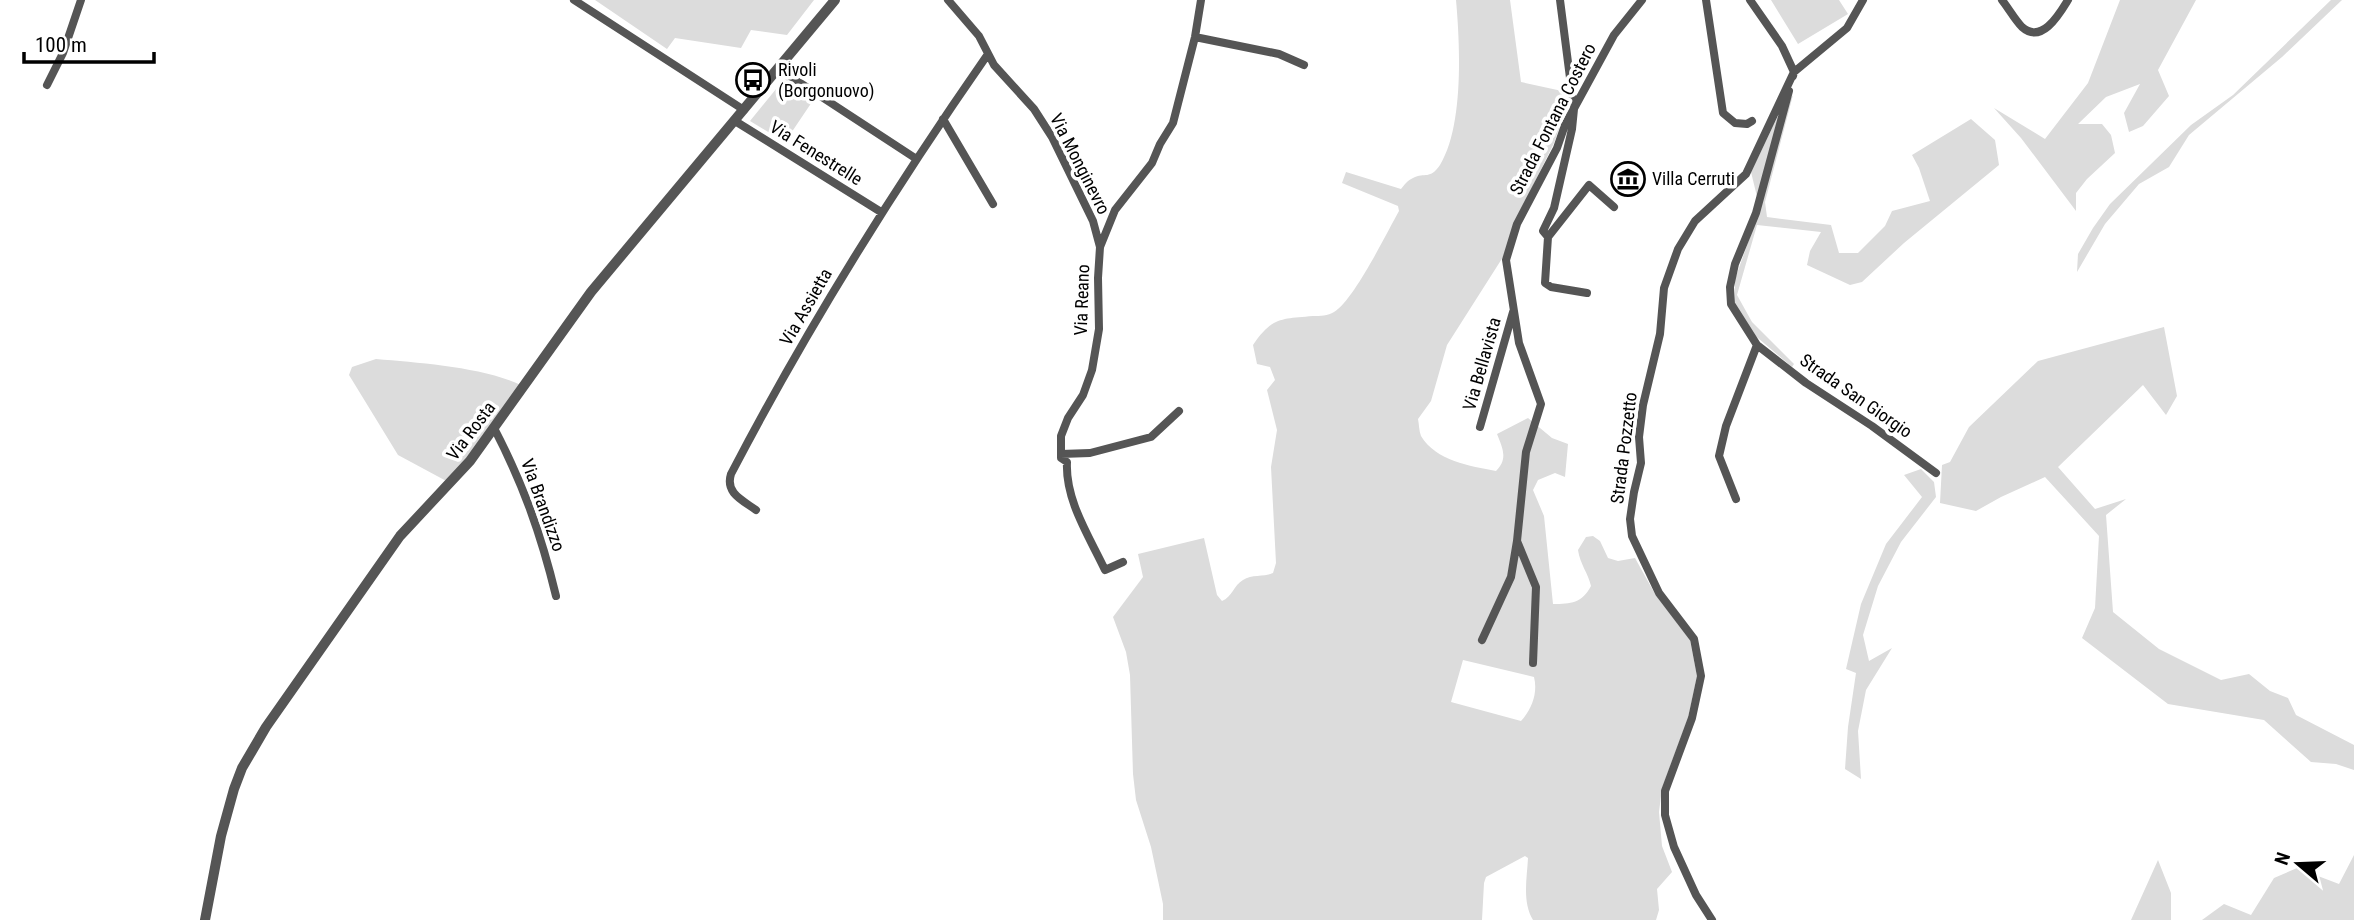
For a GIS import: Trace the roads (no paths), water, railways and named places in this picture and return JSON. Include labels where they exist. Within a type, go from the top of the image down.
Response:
[{"type":"street","points":[[47,85],[63,53],[81,0]]},
{"type":"street","points":[[574,0],[744,110]]},
{"type":"street","name":"Via Rosta","points":[[205,920],[227,812],[242,768],[258,739],[400,536],[461,471],[573,314],[835,0]]},
{"type":"street","name":"Via Monginevro","points":[[948,0],[979,36],[994,65],[1034,109],[1052,137],[1093,221],[1100,247]]},
{"type":"street","name":"Via Reano","points":[[1123,562],[1105,570],[1072,503],[1066,478],[1067,462],[1061,458],[1061,436],[1068,418],[1083,395],[1092,370],[1099,329],[1100,247],[1115,210],[1152,163],[1173,123],[1195,37],[1201,0]]},
{"type":"street","points":[[1548,237],[1543,232],[1554,208],[1574,109],[1560,0]]},
{"type":"street","name":"Strada Fontana Costero","points":[[1506,260],[1517,224],[1574,109],[1615,34],[1642,0]]},
{"type":"street","points":[[1706,0],[1723,113],[1735,123],[1747,124],[1752,121]]},
{"type":"street","points":[[1750,0],[1782,46],[1794,72],[1847,28],[1861,1]]},
{"type":"street","points":[[2003,0],[2023,29],[2030,32],[2043,30],[2056,21],[2068,0]]},
{"type":"street","points":[[1195,37],[1279,54],[1304,65]]},
{"type":"street","name":"Via Assietta","points":[[755,510],[731,492],[728,483],[731,474],[819,316],[881,212],[915,158],[988,54]]},
{"type":"street","points":[[779,69],[915,158]]},
{"type":"street","name":"Strada San Giorgio","points":[[1794,72],[1756,213],[1735,264],[1730,287],[1731,304],[1757,345],[1816,390],[1936,473]]},
{"type":"street","name":"Strada Pozzetto","points":[[1712,920],[1696,895],[1674,847],[1665,815],[1665,791],[1692,718],[1701,676],[1694,639],[1659,593],[1632,536],[1630,519],[1633,492],[1641,463],[1639,437],[1643,405],[1660,334],[1664,288],[1678,249],[1695,221],[1746,174],[1794,72]]},
{"type":"street","points":[[943,119],[993,204]]},
{"type":"street","name":"Via Fenestrelle","points":[[735,121],[881,212]]},
{"type":"street","points":[[1587,293],[1551,287],[1545,283],[1548,237],[1589,185],[1614,207]]},
{"type":"street","name":"Via Bellavista","points":[[1482,640],[1511,577],[1526,452],[1541,404],[1519,343],[1506,260]]},
{"type":"street","name":"Via Bellavista","points":[[1480,427],[1513,309]]},
{"type":"street","points":[[1736,499],[1719,456],[1726,426],[1757,345]]},
{"type":"street","points":[[1061,454],[1090,453],[1151,438],[1179,411]]},
{"type":"street","name":"Via Brandizzo","points":[[494,428],[518,474],[536,523],[555,596]]},
{"type":"street","name":"Via Bellavista","points":[[1517,541],[1536,587],[1533,663]]},
{"type":"place","name":"Rivoli (Borgonuovo)","points":[[753,80]]},
{"type":"place","name":"Villa Cerruti","points":[[1628,179]]}]
